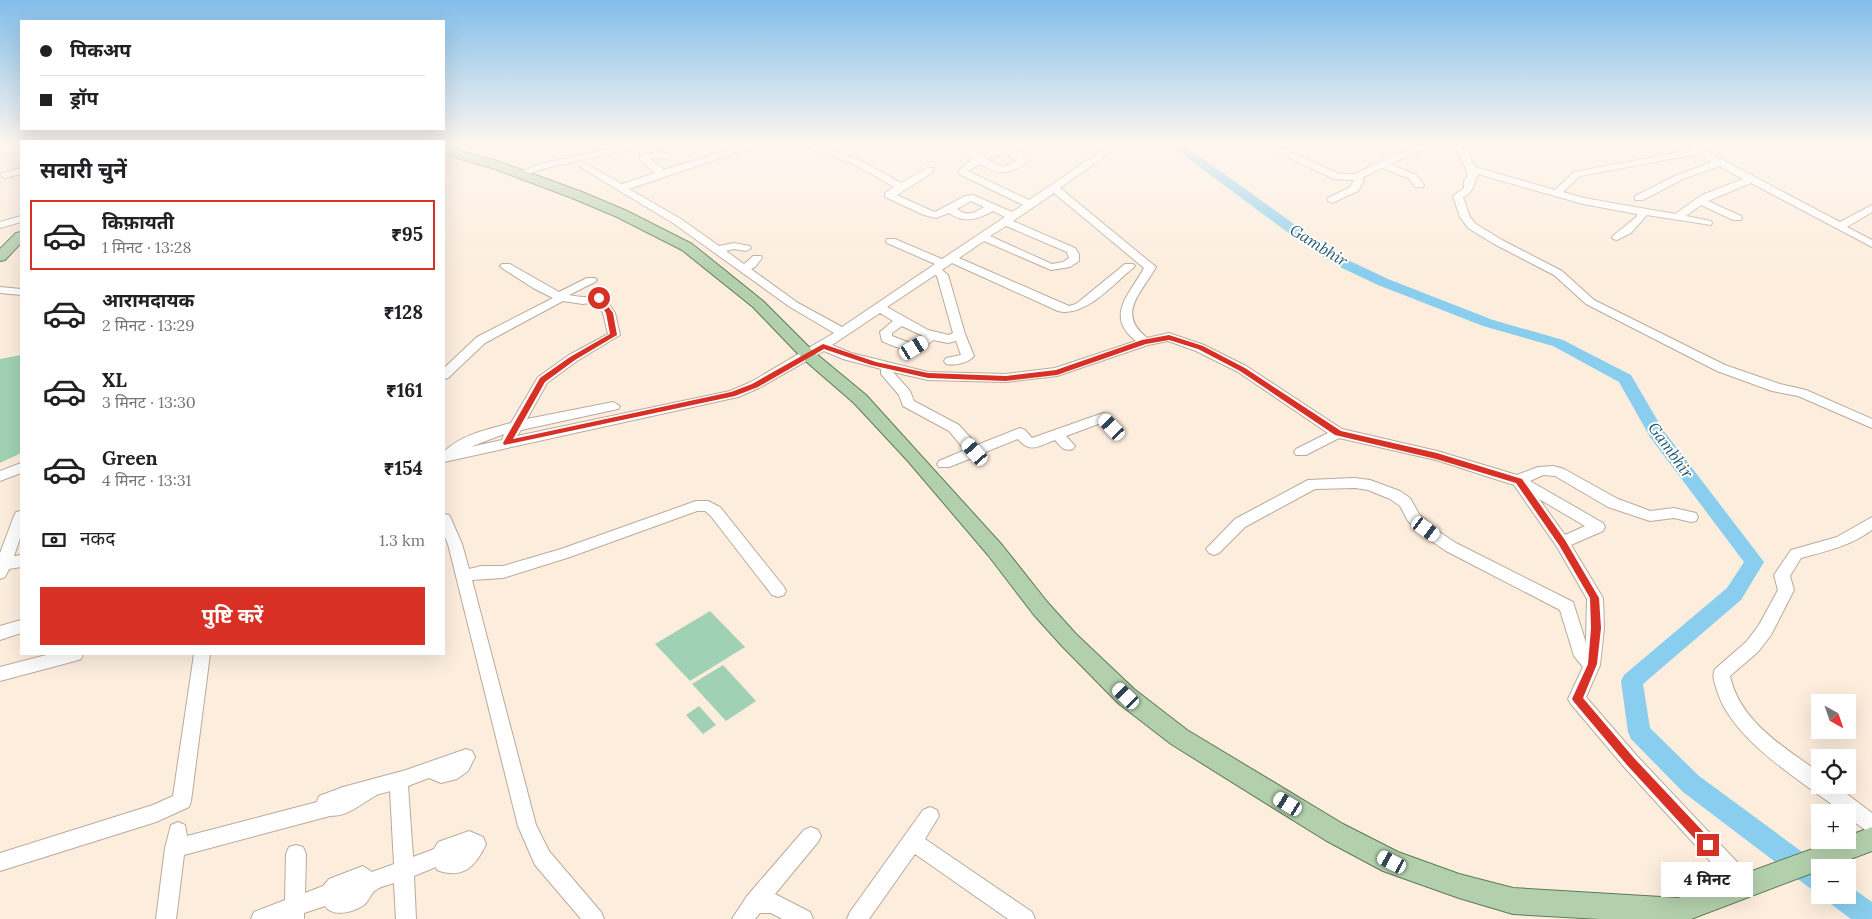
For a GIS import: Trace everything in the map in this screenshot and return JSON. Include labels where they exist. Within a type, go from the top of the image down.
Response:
[{"type":"main road","points":[[552,186],[622,214],[687,247],[816,351],[913,456],[996,550],[1041,609],[1069,640],[1126,696],[1180,737],[1334,832],[1392,862],[1459,886],[1513,901],[1680,915],[1870,834]]},
{"type":"main road","points":[[0,257],[20,237]]},
{"type":"street","points":[[617,186],[677,221],[794,305],[843,333]]},
{"type":"street","points":[[621,188],[626,186]]},
{"type":"street","points":[[991,186],[1031,205]]},
{"type":"street","points":[[446,456],[733,394],[755,385],[816,351],[1059,186]]},
{"type":"street","points":[[1332,200],[1354,189],[1356,186]]},
{"type":"street","points":[[1469,186],[1465,193],[1458,196],[1465,217],[1472,226],[1498,242],[1558,273],[1590,302],[1721,368],[1777,388],[1801,393],[1872,424]]},
{"type":"street","points":[[1532,186],[1583,201],[1707,223]]},
{"type":"street","points":[[1557,193],[1564,186]]},
{"type":"street","points":[[1638,198],[1663,186]]},
{"type":"street","points":[[1677,218],[1700,201],[1732,186]]},
{"type":"street","points":[[1764,186],[1872,244]]},
{"type":"street","points":[[901,187],[889,195],[936,215],[969,198],[973,198],[1071,250],[1075,259],[1066,265],[1051,267],[983,237]]},
{"type":"street","points":[[1055,189],[1150,267],[1128,303],[1126,314],[1126,324],[1134,335],[1145,342]]},
{"type":"street","points":[[1700,201],[1736,218]]},
{"type":"street","points":[[950,209],[960,216],[968,218],[974,217],[992,207]]},
{"type":"street","points":[[1839,226],[1872,208]]},
{"type":"street","points":[[1617,238],[1642,217],[1642,212]]},
{"type":"street","points":[[0,226],[19,220]]},
{"type":"street","points":[[0,235],[19,220]]},
{"type":"street","points":[[891,241],[944,264],[1070,310],[1080,306],[1129,266]]},
{"type":"street","points":[[718,250],[734,246],[746,248]]},
{"type":"street","points":[[744,268],[751,265],[757,258]]},
{"type":"street","points":[[944,264],[942,275],[959,334],[968,356],[963,360],[950,361]]},
{"type":"street","points":[[445,374],[481,340],[561,297],[566,291],[588,278],[605,296],[588,300],[561,297],[550,293],[506,266]]},
{"type":"street","points":[[0,290],[20,292]]},
{"type":"street","points":[[507,443],[542,380],[573,358],[614,335],[610,313],[599,298]]},
{"type":"street","points":[[880,308],[932,335],[946,340],[959,334]]},
{"type":"street","points":[[902,320],[886,332],[886,338],[905,347],[914,348],[932,335]]},
{"type":"street","points":[[816,351],[847,356],[928,376],[1006,378],[1057,372],[1145,342],[1169,337],[1200,348],[1242,369],[1338,433],[1437,456],[1519,481],[1598,527],[1562,543]]},
{"type":"street","points":[[888,367],[887,374],[905,394],[908,403],[954,428],[977,454]]},
{"type":"street","points":[[446,456],[456,447],[490,433],[613,406]]},
{"type":"street","points":[[944,464],[977,454],[1020,433],[1030,444],[1103,417],[1112,427]]},
{"type":"street","points":[[1301,452],[1338,433]]},
{"type":"street","points":[[1057,434],[1068,446]]},
{"type":"street","points":[[0,477],[20,468]]},
{"type":"street","points":[[1519,481],[1540,470],[1551,469],[1635,512],[1650,516],[1674,513],[1691,517]]},
{"type":"street","points":[[0,477],[20,477]]},
{"type":"street","points":[[1519,481],[1562,543],[1595,598],[1596,628],[1592,664],[1577,699],[1631,762],[1746,887]]},
{"type":"street","points":[[1214,549],[1240,524],[1313,484],[1355,482],[1370,485],[1395,495],[1405,502],[1408,512],[1417,523],[1451,548],[1567,606],[1582,656],[1592,664]]},
{"type":"street","points":[[463,576],[481,572],[503,572],[565,553],[696,506],[708,506],[715,512],[778,591]]},
{"type":"street","points":[[2,569],[20,519]]},
{"type":"street","points":[[1811,776],[1766,742],[1732,708],[1723,686],[1721,674],[1752,647],[1765,630],[1786,590],[1782,575],[1796,554],[1852,537],[1872,522]]},
{"type":"street","points":[[445,526],[455,544],[527,826],[542,858],[594,919]]},
{"type":"street","points":[[2,569],[20,561]]},
{"type":"street","points":[[0,633],[20,627]]},
{"type":"street","points":[[0,674],[71,655]]},
{"type":"street","points":[[0,862],[156,813],[182,801],[202,655]]},
{"type":"street","points":[[166,919],[176,839],[330,807],[340,808],[358,799],[368,790],[433,769]]},
{"type":"street","points":[[399,780],[406,919]]},
{"type":"street","points":[[1831,794],[1870,834]]},
{"type":"street","points":[[856,919],[930,816]]},
{"type":"street","points":[[742,919],[811,836]]},
{"type":"street","points":[[912,841],[1025,919]]},
{"type":"street","points":[[294,913],[296,854]]},
{"type":"street","points":[[261,919],[294,913],[330,894],[336,886],[364,876],[368,883],[440,856]]},
{"type":"street","points":[[754,903],[772,903],[803,919]]},
{"type":"green space","points":[[20,355],[20,453],[0,463],[0,359]]},
{"type":"green space","points":[[710,611],[745,647],[690,681],[655,644]]},
{"type":"green space","points":[[723,665],[756,701],[726,721],[692,684]]},
{"type":"green space","points":[[699,706],[716,725],[703,734],[686,715]]},
{"type":"waterway","name":"Gambhir","points":[[1232,186],[1314,245],[1345,264],[1383,282],[1488,323],[1558,343],[1625,379],[1656,433],[1754,562],[1734,594],[1632,681],[1639,732],[1691,784],[1811,873]]},
{"type":"waterway","name":"Gambhir","points":[[1852,904],[1872,916]]},
{"type":"route","points":[[599,298],[610,313],[614,335],[573,358],[542,380],[507,443],[733,394],[755,385],[823,346],[874,364],[928,376],[1006,378],[1057,372],[1094,361],[1145,342],[1169,337],[1200,348],[1242,369],[1338,433],[1437,456],[1519,481],[1562,543],[1595,598],[1596,628],[1592,664],[1577,699],[1631,762],[1708,845]]}]
